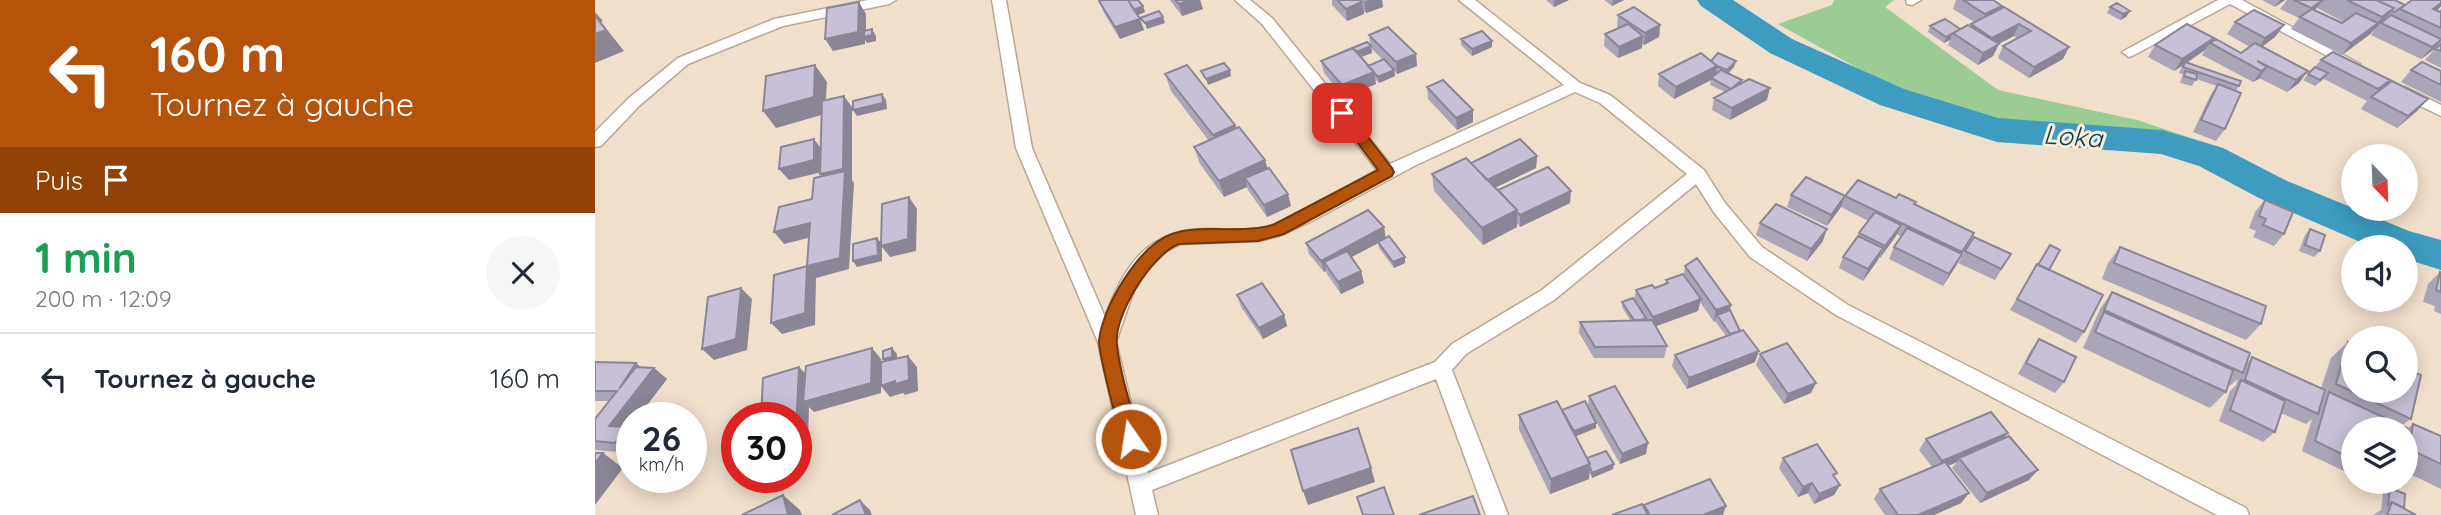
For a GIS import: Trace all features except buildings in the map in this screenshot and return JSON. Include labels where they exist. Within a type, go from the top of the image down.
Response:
[{"type":"street","points":[[595,142],[634,102],[683,61],[779,22],[889,0]]},
{"type":"street","points":[[999,0],[1024,148],[1107,342],[1147,515]]},
{"type":"street","points":[[1242,0],[1267,21],[1387,172]]},
{"type":"street","points":[[1466,0],[1575,86],[1615,106],[1697,174],[1756,252],[1842,310],[2238,515]]},
{"type":"street","points":[[2129,52],[2230,0],[2367,72]]},
{"type":"street","points":[[2392,85],[2441,111]]},
{"type":"street","points":[[1107,342],[1129,284],[1141,264],[1161,244],[1178,238],[1258,235],[1278,230],[1387,172],[1575,86]]},
{"type":"street","points":[[1142,485],[1442,368],[1459,349],[1548,295],[1697,174]]},
{"type":"street","points":[[1442,368],[1497,515]]},
{"type":"green space","points":[[1834,0],[1894,0],[1885,7],[1998,90],[2137,120],[2228,150],[2218,167],[2181,154],[2026,134],[1890,86],[1778,24],[1832,5]]},
{"type":"waterway","name":"Loka","points":[[1712,0],[1781,46],[1892,97],[1997,130],[2162,142],[2211,157],[2272,189],[2398,242],[2441,255]]},
{"type":"route","points":[[1131,439],[1107,342],[1114,318],[1141,264],[1161,244],[1178,238],[1258,235],[1278,230],[1387,172],[1342,113]]}]
